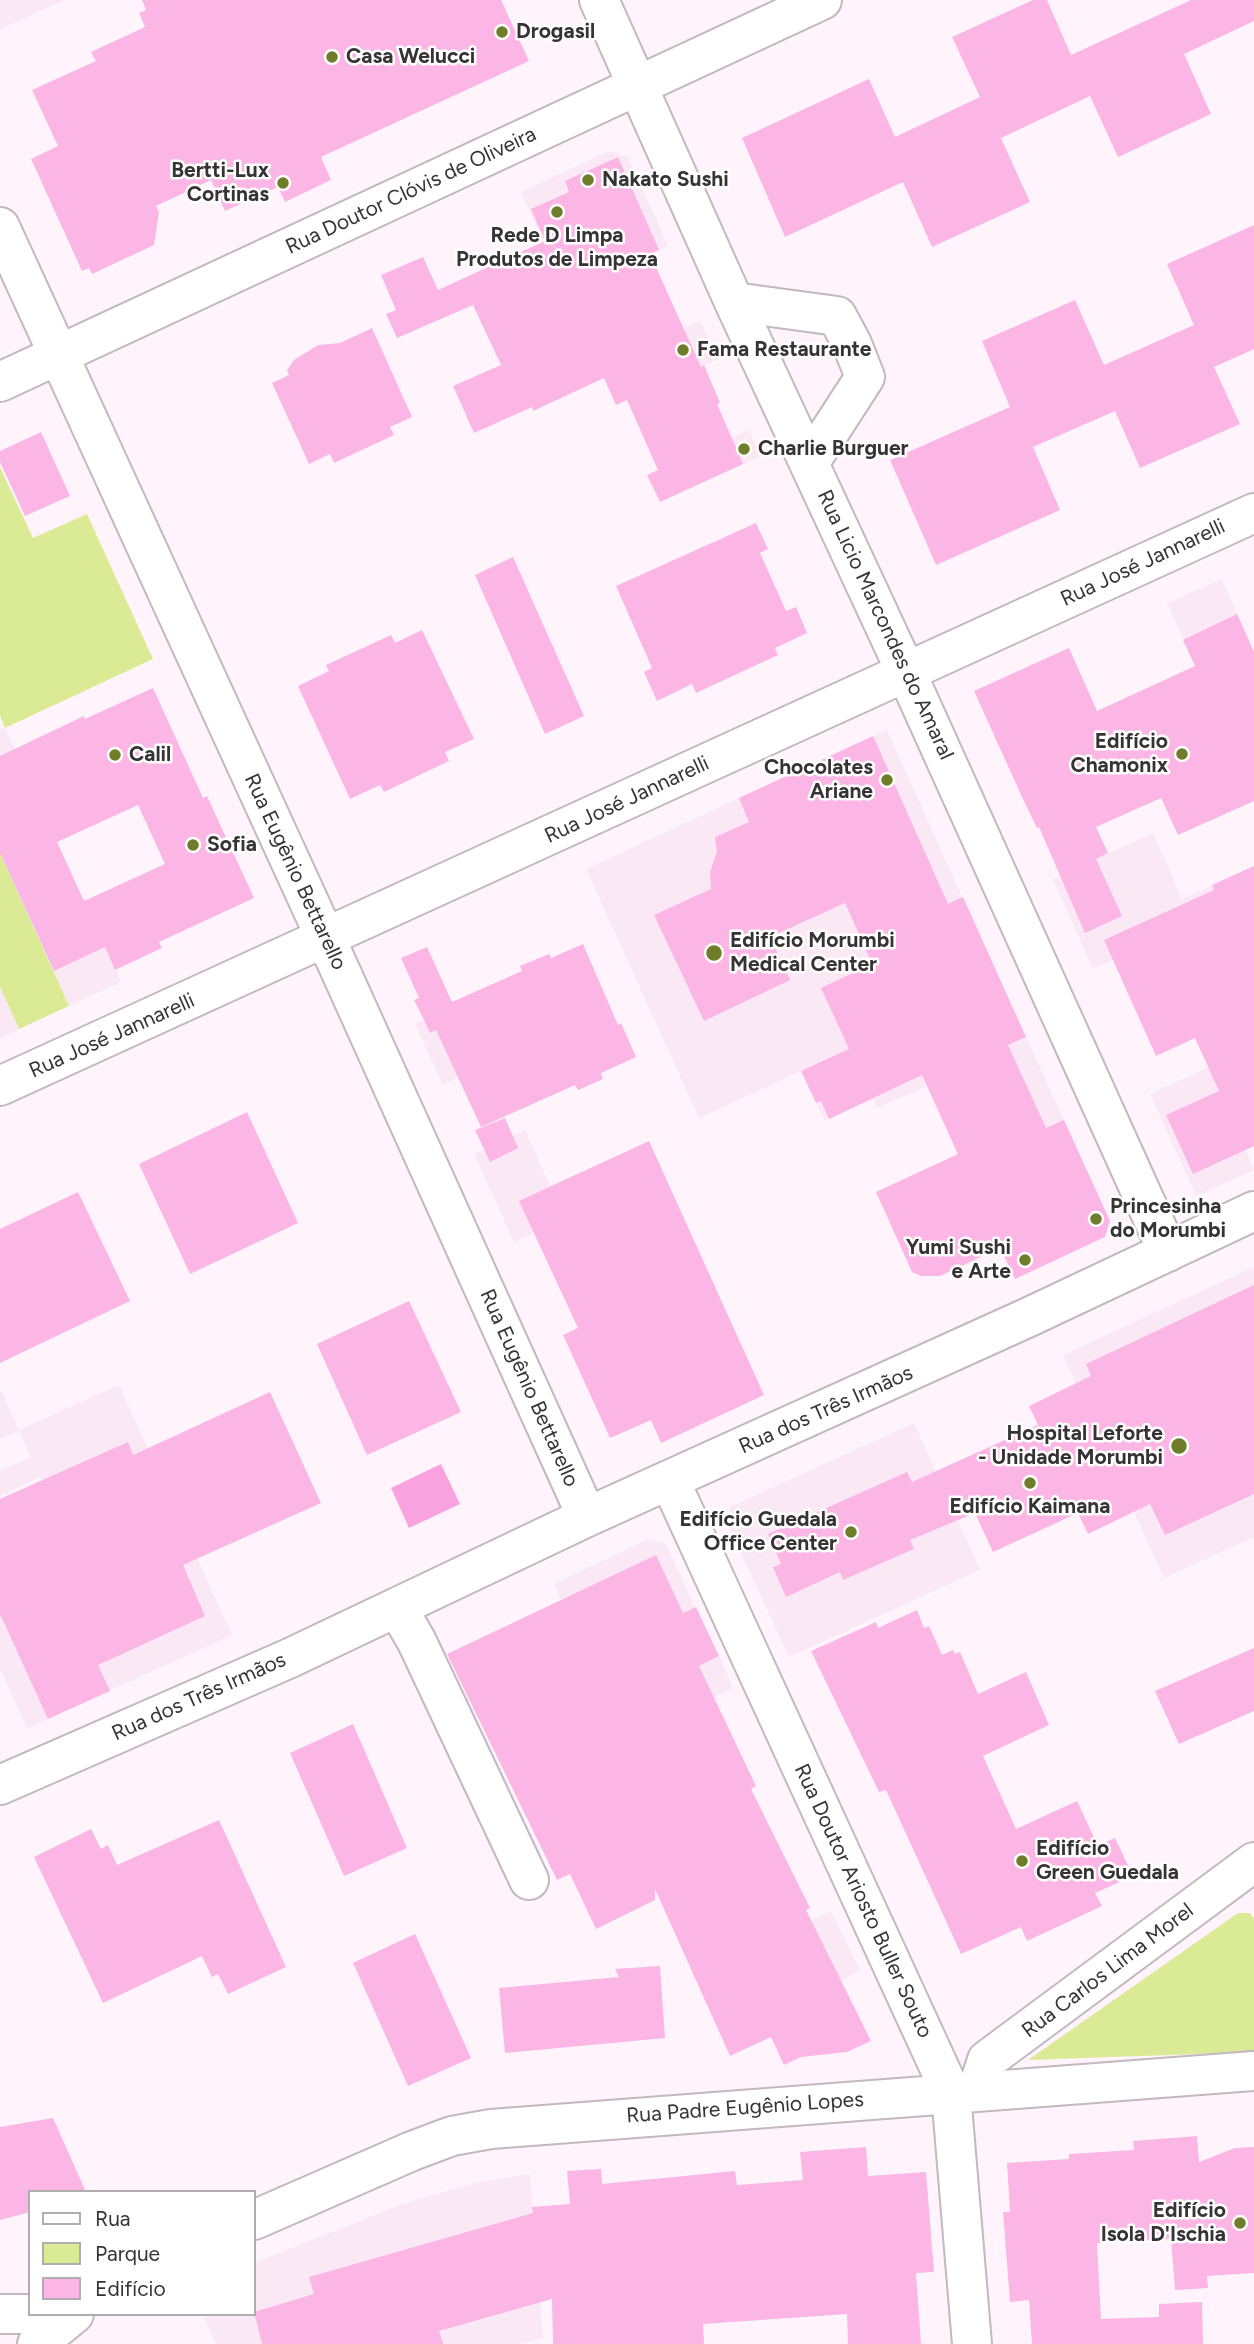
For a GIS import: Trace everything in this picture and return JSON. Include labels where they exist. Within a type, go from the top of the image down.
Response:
[{"type":"street","name":"Rua Licio Marcondes do Amaral","points":[[599,0],[1168,1252]]},
{"type":"street","name":"Rua Doutor Clóvis de Oliveira","points":[[0,382],[822,0]]},
{"type":"street","name":"Rua Eugênio Bettarello","points":[[0,227],[587,1517]]},
{"type":"street","points":[[734,302],[838,316],[852,344],[865,377],[810,462]]},
{"type":"street","name":"Rua José Jannarelli","points":[[0,1086],[1254,513]]},
{"type":"street","name":"Rua dos Três Irmãos","points":[[0,1785],[290,1658],[587,1517],[1254,1211]]},
{"type":"street","name":"Rua Doutor Ariosto Buller Souto","points":[[670,1481],[964,2092],[972,2344]]},
{"type":"street","points":[[397,1607],[417,1642],[528,1881]]},
{"type":"street","name":"Rua Carlos Lima Morel","points":[[964,2092],[988,2060],[1248,1875]]},
{"type":"street","name":"Rua Padre Eugênio Lopes","points":[[256,2219],[412,2151],[452,2136],[491,2129],[1254,2071]]},
{"type":"street","points":[[0,2314],[28,2314]]},
{"type":"street","points":[[37,2344],[72,2316]]},
{"type":"shaded area","points":[[0,0],[65,0],[0,29]]},
{"type":"shaded area","points":[[609,151],[628,157],[668,246],[566,292],[521,192]]},
{"type":"shaded area","points":[[700,321],[718,359],[616,405],[599,366]]},
{"type":"shaded area","points":[[749,430],[761,456],[660,502],[647,475]]},
{"type":"shaded area","points":[[1222,579],[1254,652],[1254,796],[1167,603]]},
{"type":"shaded area","points":[[5,728],[121,982],[69,1006],[0,853],[0,730]]},
{"type":"shaded area","points":[[887,730],[972,919],[923,941],[838,753]]},
{"type":"shaded area","points":[[787,776],[872,964],[822,988],[849,1049],[1001,983],[1064,1120],[963,1166],[927,1086],[877,1108],[872,1099],[825,1121],[801,1071],[699,1118],[586,869]]},
{"type":"shaded area","points":[[1153,833],[1182,899],[1254,866],[1254,921],[1223,910],[1093,969],[1053,879]]},
{"type":"shaded area","points":[[0,987],[19,1029],[0,1038]]},
{"type":"shaded area","points":[[466,1001],[458,1077],[443,1085],[415,1024]]},
{"type":"shaded area","points":[[1209,1067],[1254,1170],[1196,1196],[1150,1094]]},
{"type":"shaded area","points":[[525,1130],[550,1186],[599,1164],[613,1196],[514,1242],[474,1154]]},
{"type":"shaded area","name":"Hospital Leforte - Unidade Morumbi","points":[[1254,1267],[1254,1537],[1164,1578],[1063,1355]]},
{"type":"shaded area","points":[[119,1385],[232,1635],[27,1728],[0,1668],[0,1520],[49,1497],[40,1477],[0,1496],[0,1471],[31,1457],[19,1431],[0,1439],[0,1388],[19,1430]]},
{"type":"shaded area","points":[[914,1423],[980,1570],[789,1657],[728,1525],[730,1507]]},
{"type":"shaded area","points":[[441,1464],[460,1504],[409,1528],[391,1488]]},
{"type":"shaded area","points":[[648,1539],[666,1544],[695,1607],[589,1658],[554,1584]]},
{"type":"shaded area","points":[[719,1656],[733,1688],[609,1746],[595,1715]]},
{"type":"shaded area","points":[[831,1911],[860,1971],[762,2018],[733,1957]]},
{"type":"shaded area","points":[[530,2174],[543,2338],[520,2344],[216,2344],[204,2316],[256,2316],[256,2262],[405,2203],[480,2182]]},
{"type":"green space","points":[[0,467],[33,538],[87,514],[153,659],[5,728],[0,716]]},
{"type":"green space","points":[[0,853],[69,1006],[19,1029],[0,987]]},
{"type":"green space","points":[[1238,1913],[1250,1913],[1254,1919],[1254,2052],[1028,2060]]},
{"type":"building","points":[[142,0],[501,0],[529,61],[321,157],[331,180],[285,202],[278,187],[225,211],[211,180],[156,206],[159,212],[154,245],[92,274],[89,268],[82,271],[31,159],[58,146],[32,90],[96,61],[91,52],[145,27],[139,13],[146,10]]},
{"type":"building","points":[[1033,0],[1047,0],[1071,55],[1191,0],[1254,0],[1254,21],[1184,54],[1211,114],[1118,157],[1090,96],[1001,138],[1030,202],[932,247],[903,182],[785,237],[742,138],[869,79],[895,137],[980,97],[952,37]]},
{"type":"building","points":[[618,157],[659,250],[650,254],[701,367],[704,365],[720,403],[717,404],[743,464],[660,502],[647,475],[658,470],[627,400],[616,405],[604,378],[533,411],[532,407],[474,433],[453,386],[501,365],[473,305],[397,338],[386,314],[396,310],[381,275],[423,257],[438,290],[545,241],[531,209],[569,192],[565,181]]},
{"type":"building","points":[[1254,225],[1254,349],[1214,367],[1240,424],[1140,468],[1115,411],[1033,447],[1060,510],[936,565],[890,460],[1010,407],[982,341],[1075,300],[1104,365],[1194,325],[1167,264]]},
{"type":"building","points":[[372,328],[412,417],[390,427],[394,435],[334,463],[330,454],[309,464],[272,383],[289,375],[287,370],[294,360],[318,345],[340,343]]},
{"type":"building","points":[[41,432],[70,496],[25,516],[0,462],[0,451]]},
{"type":"building","points":[[756,523],[768,549],[760,553],[786,611],[796,607],[807,633],[775,648],[778,655],[696,693],[692,684],[657,701],[644,672],[652,668],[616,586]]},
{"type":"building","points":[[513,557],[584,716],[545,734],[475,575]]},
{"type":"building","points":[[1237,614],[1254,652],[1254,801],[1178,835],[1161,798],[1096,827],[1108,853],[1096,859],[1122,916],[1085,933],[1039,827],[1037,828],[1022,797],[974,691],[1069,648],[1097,711],[1195,666],[1183,640]]},
{"type":"building","points":[[422,630],[474,739],[445,752],[449,761],[384,792],[380,785],[350,799],[298,686],[329,671],[326,665],[391,635],[395,643]]},
{"type":"building","points":[[153,688],[203,798],[207,796],[254,898],[159,942],[162,948],[115,970],[105,947],[54,971],[0,853],[0,756],[84,716],[85,719]],"holes":[[[138,805],[165,864],[84,901],[57,842]]]},
{"type":"building","points":[[873,736],[948,904],[963,897],[1026,1037],[1008,1045],[1046,1128],[1064,1120],[1110,1221],[1105,1237],[1015,1279],[1000,1248],[940,1276],[921,1276],[912,1272],[876,1192],[958,1154],[922,1075],[829,1119],[821,1101],[816,1103],[801,1071],[849,1049],[821,988],[872,964],[845,903],[770,937],[790,980],[704,1021],[654,915],[711,889],[710,872],[717,852],[715,837],[749,822],[739,798]]},
{"type":"building","points":[[1254,866],[1254,1146],[1193,1174],[1166,1115],[1219,1091],[1195,1038],[1156,1056],[1104,940],[1214,890],[1212,885]]},
{"type":"building","points":[[583,944],[618,1025],[621,1023],[636,1057],[601,1073],[603,1079],[578,1090],[575,1085],[481,1127],[436,1030],[430,1033],[414,1000],[419,998],[401,958],[427,947],[452,1002],[522,971],[520,966],[549,954],[551,958]]},
{"type":"building","points":[[247,1112],[298,1223],[190,1274],[139,1164]]},
{"type":"building","points":[[505,1118],[518,1148],[490,1162],[475,1130]]},
{"type":"building","points":[[649,1141],[764,1395],[661,1443],[651,1420],[610,1438],[563,1335],[578,1328],[519,1201]]},
{"type":"building","points":[[78,1192],[130,1301],[0,1363],[0,1229]]},
{"type":"building","points":[[1254,1285],[1254,1494],[1165,1535],[1150,1504],[1088,1534],[1078,1513],[993,1552],[975,1513],[910,1540],[914,1549],[843,1580],[840,1572],[786,1597],[773,1567],[781,1564],[768,1534],[907,1472],[912,1482],[1038,1425],[1029,1406],[1091,1376],[1086,1364]]},
{"type":"building","points":[[409,1301],[461,1412],[367,1455],[317,1344]]},
{"type":"building","points":[[270,1392],[321,1503],[183,1565],[205,1616],[98,1665],[110,1691],[48,1719],[0,1614],[0,1499],[128,1442],[133,1455]]},
{"type":"building","points":[[656,1555],[683,1613],[696,1607],[719,1656],[699,1666],[756,1786],[751,1789],[810,1908],[806,1910],[871,2041],[847,2052],[801,2057],[784,2065],[771,2037],[730,2056],[655,1889],[655,1900],[596,1929],[570,1874],[557,1880],[447,1654]]},
{"type":"building","points":[[917,1610],[924,1628],[929,1626],[942,1655],[953,1650],[955,1654],[960,1652],[978,1694],[1026,1672],[1049,1725],[983,1756],[1016,1829],[1077,1801],[1098,1846],[1115,1838],[1133,1876],[1095,1893],[1102,1906],[1027,1941],[1021,1927],[961,1954],[886,1790],[879,1792],[811,1651],[876,1622],[878,1628]]},
{"type":"building","points":[[1254,1648],[1254,1711],[1179,1744],[1155,1691]]},
{"type":"building","points":[[353,1724],[407,1848],[344,1876],[290,1753]]},
{"type":"building","points":[[219,1820],[286,1967],[228,1994],[218,1974],[212,1977],[202,1956],[103,2003],[34,1857],[91,1829],[101,1849],[108,1845],[117,1865]]},
{"type":"building","points":[[415,1934],[471,2058],[408,2086],[353,1963]]},
{"type":"building","points":[[660,1966],[665,2038],[505,2053],[499,1988],[619,1977],[615,1969]]},
{"type":"building","points":[[53,2118],[85,2190],[28,2190],[28,2213],[0,2220],[0,2127]]},
{"type":"building","points":[[1197,2136],[1199,2162],[1235,2148],[1254,2147],[1254,2273],[1207,2276],[1208,2288],[1175,2290],[1171,2239],[1097,2243],[1101,2319],[1159,2317],[1159,2304],[1202,2302],[1203,2344],[1032,2344],[1029,2300],[1010,2302],[1003,2212],[1010,2212],[1007,2163],[1069,2159],[1069,2154],[1134,2150],[1133,2141]]},
{"type":"building","points":[[866,2147],[868,2176],[926,2172],[934,2272],[916,2273],[921,2344],[848,2344],[847,2314],[703,2324],[704,2344],[553,2344],[552,2299],[439,2331],[443,2344],[262,2344],[256,2311],[314,2294],[309,2277],[533,2213],[532,2207],[570,2204],[567,2171],[601,2169],[602,2184],[735,2171],[737,2185],[803,2180],[800,2152]]},
{"type":"place","name":"Drogasil","points":[[502,32]]},
{"type":"place","name":"Casa Welucci","points":[[332,57]]},
{"type":"place","name":"Nakato Sushi","points":[[588,180]]},
{"type":"place","name":"Bertti-Lux Cortinas","points":[[283,183]]},
{"type":"place","name":"Rede D Limpa Produtos de Limpeza","points":[[557,212]]},
{"type":"place","name":"Fama Restaurante","points":[[683,350]]},
{"type":"place","name":"Charlie Burguer","points":[[744,449]]},
{"type":"place","name":"Edifício Chamonix","points":[[1182,754]]},
{"type":"place","name":"Calil","points":[[115,755]]},
{"type":"place","name":"Chocolates Ariane","points":[[887,780]]},
{"type":"place","name":"Sofia","points":[[193,845]]},
{"type":"place","name":"Edifício Morumbi Medical Center","points":[[714,953]]},
{"type":"place","name":"Princesinha do Morumbi","points":[[1096,1219]]},
{"type":"place","name":"Yumi Sushi e Arte","points":[[1025,1260]]},
{"type":"place","name":"Hospital Leforte - Unidade Morumbi","points":[[1179,1446]]},
{"type":"place","name":"Edifício Kaimana","points":[[1030,1483]]},
{"type":"place","name":"Edifício Guedala Office Center","points":[[851,1532]]},
{"type":"place","name":"Edifício Green Guedala","points":[[1022,1861]]},
{"type":"place","name":"Edifício Isola D'Ischia","points":[[1240,2223]]}]
